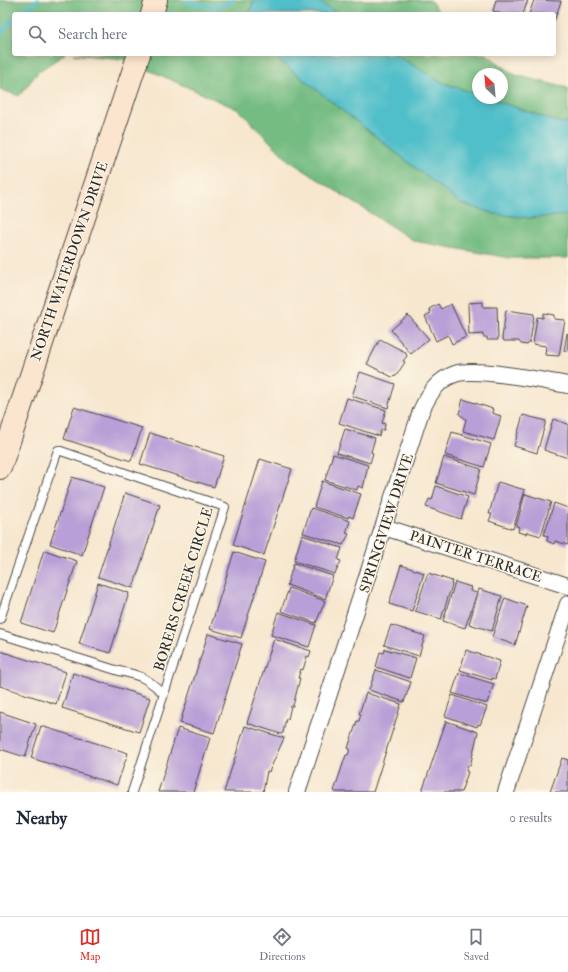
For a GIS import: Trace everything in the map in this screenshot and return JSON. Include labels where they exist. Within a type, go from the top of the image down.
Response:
[{"type":"main road","points":[[153,12],[156,0]]},
{"type":"main road","name":"NORTH WATERDOWN DRIVE","points":[[0,468],[138,56]]},
{"type":"street","name":"SPRINGVIEW DRIVE","points":[[297,792],[421,411],[430,392],[440,382],[456,374],[476,372],[568,385]]},
{"type":"street","name":"PAINTER TERRACE","points":[[384,527],[568,586]]},
{"type":"street","points":[[506,792],[568,604]]},
{"type":"lane","name":"BORERS CREEK CIRCLE","points":[[0,619],[58,450],[225,507],[132,792]]},
{"type":"lane","name":"BORERS CREEK CIRCLE","points":[[0,634],[119,671],[140,675],[151,681],[164,694]]},
{"type":"green space","points":[[0,0],[254,0],[250,12],[12,12],[12,56],[62,56],[39,71],[19,96],[0,89]]},
{"type":"green space","points":[[317,0],[430,0],[439,12],[335,12]]},
{"type":"green space","points":[[93,56],[274,56],[460,203],[496,214],[530,218],[568,215],[568,258],[510,258],[414,241],[288,160],[239,110],[124,59]]},
{"type":"green space","points":[[398,56],[489,56],[505,68],[472,68],[472,93],[441,82]]},
{"type":"green space","points":[[508,70],[515,75],[568,88],[568,123],[558,122],[506,104],[508,104]]},
{"type":"water","points":[[254,0],[317,0],[335,12],[250,12]]},
{"type":"water","points":[[274,56],[398,56],[441,82],[472,93],[472,104],[506,104],[558,122],[568,123],[568,215],[530,218],[496,214],[460,203]]},
{"type":"building","points":[[496,0],[528,0],[524,12],[493,11]]},
{"type":"building","points":[[534,0],[561,1],[556,16],[556,12],[530,12]]},
{"type":"building","points":[[483,302],[483,307],[497,307],[498,340],[487,340],[487,337],[483,337],[483,334],[469,335],[468,303]]},
{"type":"building","points":[[438,304],[441,309],[451,304],[466,337],[452,344],[448,335],[436,341],[425,316],[431,313],[429,309]]},
{"type":"building","points":[[506,310],[534,314],[530,342],[527,345],[521,344],[519,341],[504,341],[502,338]]},
{"type":"building","points":[[543,313],[554,315],[554,319],[565,320],[559,356],[545,355],[546,346],[533,344],[537,317],[543,318]]},
{"type":"building","points":[[408,315],[429,339],[411,354],[391,330]]},
{"type":"building","points":[[567,333],[568,351],[564,351]]},
{"type":"building","points":[[380,339],[405,352],[407,356],[396,376],[392,377],[367,364]]},
{"type":"building","points":[[360,372],[395,384],[388,408],[352,396]]},
{"type":"building","points":[[347,398],[386,410],[382,423],[385,424],[384,430],[381,430],[379,436],[339,423]]},
{"type":"building","points":[[463,399],[493,409],[492,413],[501,416],[494,440],[463,431],[466,419],[459,414]]},
{"type":"building","points":[[74,407],[142,428],[131,461],[64,439]]},
{"type":"building","points":[[523,415],[546,421],[537,453],[514,446]]},
{"type":"building","points":[[553,419],[568,424],[568,458],[544,450]]},
{"type":"building","points":[[345,429],[375,438],[370,463],[337,453]]},
{"type":"building","points":[[452,432],[491,444],[484,467],[445,455]]},
{"type":"building","points":[[150,433],[224,456],[214,487],[140,464]]},
{"type":"building","points":[[333,454],[368,465],[363,488],[358,486],[357,490],[325,480]]},
{"type":"building","points":[[444,457],[481,469],[474,495],[436,483]]},
{"type":"building","points":[[260,459],[292,469],[264,555],[233,545]]},
{"type":"building","points":[[72,477],[104,487],[82,555],[50,544]]},
{"type":"building","points":[[322,481],[361,494],[353,518],[349,516],[348,518],[314,507]]},
{"type":"building","points":[[498,482],[525,490],[513,529],[489,521],[492,514],[489,514]]},
{"type":"building","points":[[436,486],[468,497],[461,519],[426,507],[429,499],[432,500]]},
{"type":"building","points":[[125,493],[160,505],[133,588],[98,577]]},
{"type":"building","points":[[525,494],[551,502],[541,536],[527,532],[526,534],[518,532],[519,527],[516,526]]},
{"type":"building","points":[[554,503],[568,508],[568,545],[555,541],[554,544],[547,541],[548,536],[544,535]]},
{"type":"building","points":[[311,508],[350,521],[346,533],[349,534],[343,545],[303,533]]},
{"type":"building","points":[[302,535],[342,548],[338,560],[341,561],[335,574],[294,561]]},
{"type":"building","points":[[44,550],[77,561],[53,633],[21,623]]},
{"type":"building","points":[[234,552],[265,562],[241,638],[210,629]]},
{"type":"building","points":[[294,563],[333,576],[325,599],[287,585]]},
{"type":"building","points":[[401,565],[424,573],[412,611],[389,604]]},
{"type":"building","points":[[428,573],[452,581],[441,619],[415,611]]},
{"type":"building","points":[[455,582],[471,587],[470,591],[477,593],[465,628],[443,621]]},
{"type":"building","points":[[98,583],[129,593],[110,653],[79,644]]},
{"type":"building","points":[[289,588],[325,601],[316,623],[281,611]]},
{"type":"building","points":[[479,589],[502,596],[492,631],[469,624]]},
{"type":"building","points":[[505,598],[527,606],[515,645],[492,637]]},
{"type":"building","points":[[278,612],[316,625],[309,647],[271,635]]},
{"type":"building","points":[[391,625],[425,636],[419,656],[384,645]]},
{"type":"building","points":[[208,634],[242,644],[214,733],[180,723]]},
{"type":"building","points":[[274,639],[311,651],[309,657],[307,656],[303,670],[301,669],[293,706],[291,706],[288,719],[286,718],[283,733],[281,734],[247,723]]},
{"type":"building","points":[[385,649],[416,658],[410,678],[376,667],[380,652],[384,653]]},
{"type":"building","points":[[466,650],[500,661],[495,679],[492,678],[492,680],[460,670]]},
{"type":"building","points":[[0,651],[66,672],[56,704],[0,686]]},
{"type":"building","points":[[376,670],[411,682],[404,702],[369,690]]},
{"type":"building","points":[[73,673],[150,698],[139,732],[62,708]]},
{"type":"building","points":[[459,673],[494,684],[487,703],[452,693]]},
{"type":"building","points":[[366,693],[401,704],[373,792],[336,792],[334,791],[346,755],[348,755],[350,749],[348,748],[357,721],[359,721],[361,714],[359,714]]},
{"type":"building","points":[[452,695],[487,707],[480,725],[478,724],[477,727],[445,716]]},
{"type":"building","points":[[0,712],[36,724],[25,757],[0,749]]},
{"type":"building","points":[[446,721],[478,732],[470,766],[468,765],[466,771],[468,772],[461,792],[422,792]]},
{"type":"building","points":[[41,726],[128,753],[117,785],[31,758]]},
{"type":"building","points":[[245,726],[284,738],[269,772],[267,771],[263,792],[224,792]]},
{"type":"building","points":[[178,728],[210,738],[193,792],[158,792]]},
{"type":"building","points":[[562,758],[568,760],[568,792],[550,792]]},
{"type":"waterway","points":[[22,12],[38,0]]},
{"type":"waterway","points":[[187,2],[217,6],[233,0]]},
{"type":"waterway","points":[[0,34],[12,21]]}]
